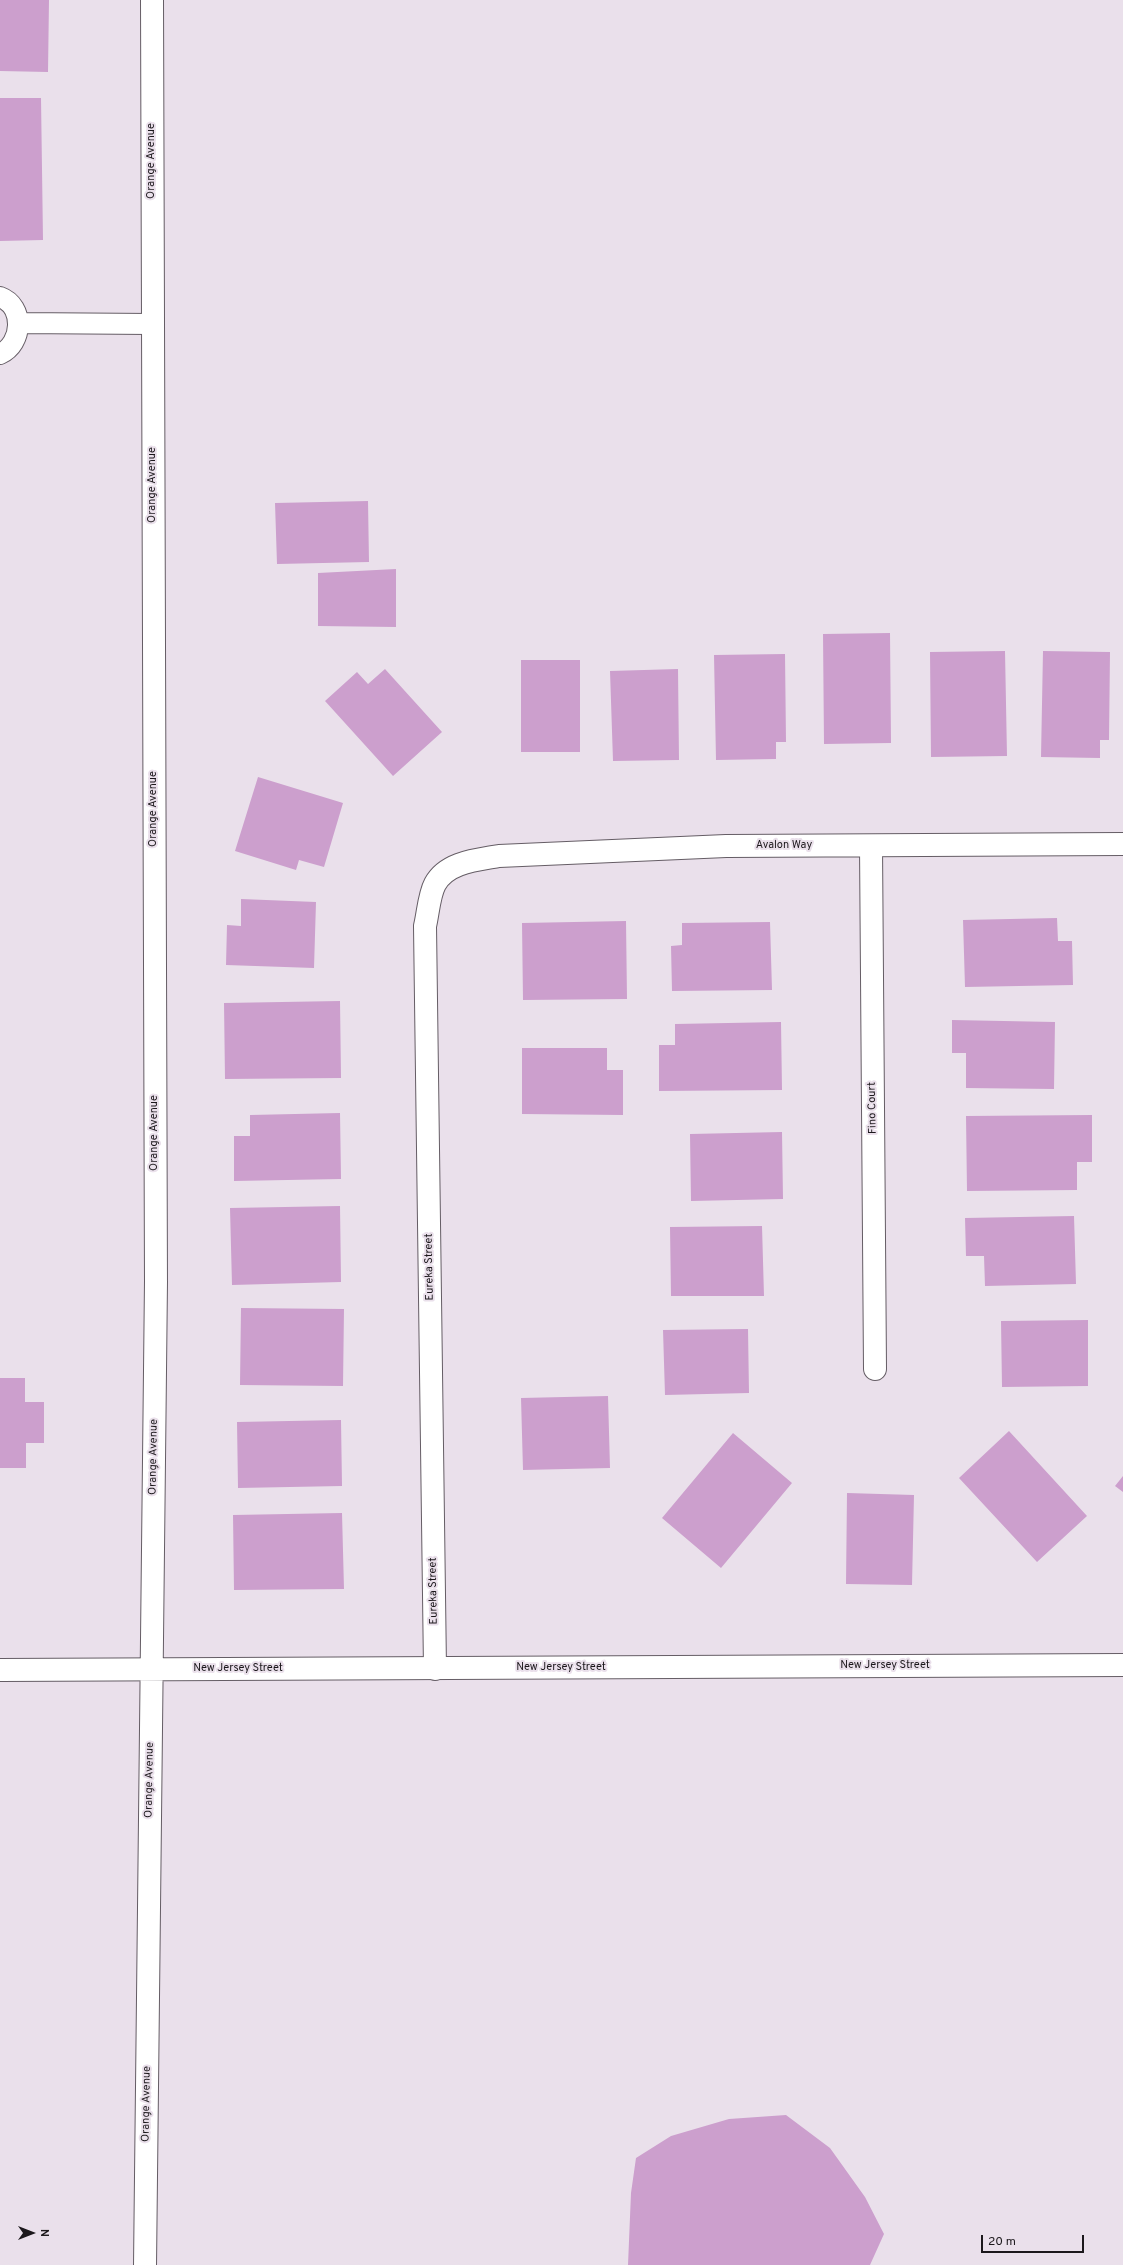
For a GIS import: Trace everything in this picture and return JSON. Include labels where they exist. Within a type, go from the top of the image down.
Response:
[{"type":"street","name":"Orange Avenue","points":[[145,2265],[156,1281],[152,0]]},
{"type":"street","name":"Avalon Way","points":[[447,871],[466,862],[499,856],[726,846],[1123,844]]},
{"type":"street","name":"Fino Court","points":[[871,846],[875,1369]]},
{"type":"street","name":"Eureka Street","points":[[435,1668],[425,926],[435,884],[447,871]]},
{"type":"street","name":"New Jersey Street","points":[[0,1670],[151,1668],[1123,1665]]},
{"type":"lane","points":[[0,297],[13,307],[18,323],[18,332],[13,344],[0,354]]},
{"type":"lane","points":[[18,323],[152,324]]},
{"type":"building","points":[[0,0],[49,0],[48,72],[0,71]]},
{"type":"building","points":[[0,98],[41,98],[43,240],[0,241]]},
{"type":"building","points":[[368,501],[369,562],[277,564],[275,503]]},
{"type":"building","points":[[396,569],[396,627],[318,626],[318,573]]},
{"type":"building","points":[[890,633],[891,743],[824,744],[823,634]]},
{"type":"building","points":[[1005,651],[1007,756],[931,757],[930,652]]},
{"type":"building","points":[[1043,651],[1110,652],[1109,740],[1100,740],[1100,758],[1041,757]]},
{"type":"building","points":[[785,654],[786,742],[776,742],[776,759],[716,760],[714,655]]},
{"type":"building","points":[[521,660],[580,660],[580,752],[521,752]]},
{"type":"building","points":[[385,669],[442,732],[393,776],[325,701],[357,672],[368,684]]},
{"type":"building","points":[[678,669],[679,760],[613,761],[610,671]]},
{"type":"building","points":[[258,777],[343,803],[324,867],[299,860],[296,870],[235,851]]},
{"type":"building","points":[[241,899],[316,902],[314,968],[226,965],[227,925],[241,926]]},
{"type":"building","points":[[1057,918],[1058,941],[1072,941],[1073,985],[965,987],[963,920]]},
{"type":"building","points":[[626,921],[627,999],[523,1000],[522,923]]},
{"type":"building","points":[[770,922],[772,990],[672,991],[671,946],[682,945],[682,923]]},
{"type":"building","points":[[340,1001],[341,1078],[225,1079],[224,1003]]},
{"type":"building","points":[[952,1020],[1055,1022],[1054,1089],[966,1088],[966,1053],[952,1053]]},
{"type":"building","points":[[781,1022],[782,1090],[659,1091],[659,1045],[675,1045],[675,1024]]},
{"type":"building","points":[[522,1048],[607,1048],[607,1070],[623,1070],[623,1115],[522,1114]]},
{"type":"building","points":[[340,1113],[341,1179],[234,1181],[234,1136],[250,1136],[250,1115]]},
{"type":"building","points":[[1092,1115],[1092,1162],[1077,1162],[1077,1190],[967,1191],[966,1116]]},
{"type":"building","points":[[782,1132],[783,1199],[691,1201],[690,1134]]},
{"type":"building","points":[[340,1206],[341,1282],[232,1285],[230,1208]]},
{"type":"building","points":[[1074,1216],[1076,1284],[985,1286],[984,1256],[966,1256],[965,1218]]},
{"type":"building","points":[[762,1226],[764,1296],[671,1296],[670,1227]]},
{"type":"building","points":[[241,1308],[344,1309],[343,1386],[240,1385]]},
{"type":"building","points":[[1088,1320],[1088,1386],[1002,1387],[1001,1321]]},
{"type":"building","points":[[748,1329],[749,1393],[665,1395],[663,1330]]},
{"type":"building","points":[[0,1378],[25,1378],[25,1402],[44,1402],[44,1443],[26,1443],[26,1468],[0,1468]]},
{"type":"building","points":[[608,1396],[610,1468],[523,1470],[521,1398]]},
{"type":"building","points":[[341,1420],[342,1486],[238,1488],[237,1422]]},
{"type":"building","points":[[1009,1431],[1087,1516],[1037,1562],[959,1478]]},
{"type":"building","points":[[733,1433],[792,1483],[721,1568],[662,1518]]},
{"type":"building","points":[[1123,1476],[1123,1492],[1115,1486]]},
{"type":"building","points":[[847,1493],[914,1495],[912,1585],[846,1584]]},
{"type":"building","points":[[342,1513],[344,1589],[234,1590],[233,1515]]},
{"type":"building","points":[[786,2115],[830,2148],[865,2197],[884,2234],[870,2265],[628,2265],[631,2193],[636,2158],[671,2136],[729,2119]]}]
